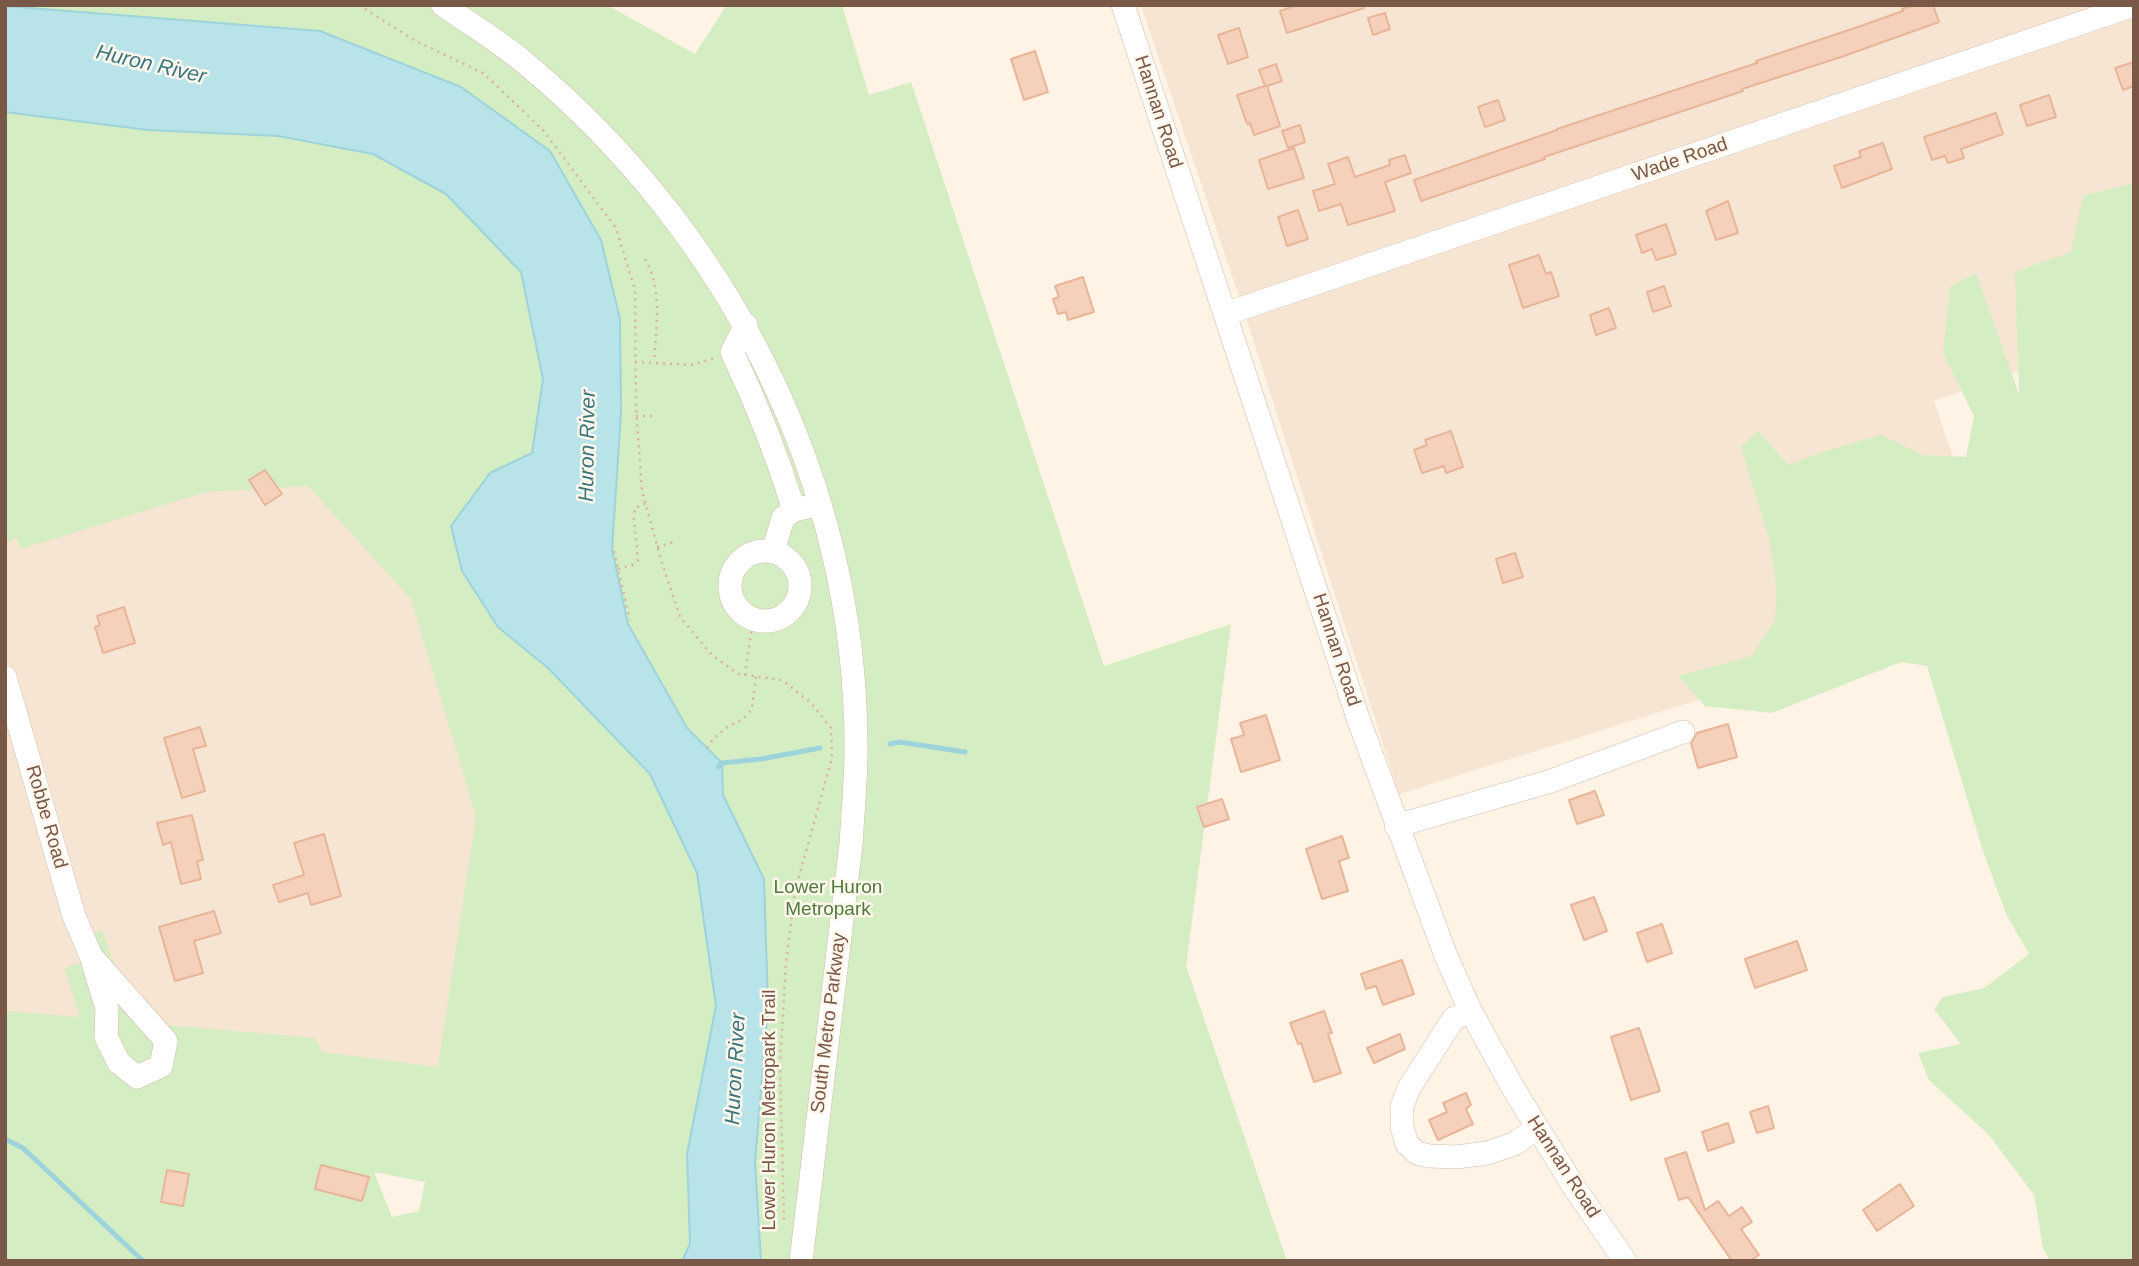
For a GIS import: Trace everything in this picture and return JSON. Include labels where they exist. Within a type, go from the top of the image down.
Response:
[{"type":"street","name":"South Metro Parkway","points":[[443,5],[522,60],[587,118],[621,153],[679,223],[746,325],[788,414],[820,504],[837,573],[850,659],[856,746],[855,794],[801,1261]]},
{"type":"street","name":"Wade Road","points":[[1225,314],[2082,14],[2134,5]]},
{"type":"street","name":"Hannan Road","points":[[1125,6],[1359,721],[1446,956],[1471,1012],[1537,1128],[1625,1261]]},
{"type":"street","points":[[746,325],[732,352],[772,444],[794,510]]},
{"type":"street","points":[[773,552],[783,518],[794,510],[820,504]]},
{"type":"street","points":[[773,552],[790,561],[797,571],[800,595],[795,606],[778,619],[753,619],[738,608],[732,598],[732,577],[736,567],[745,558],[756,553],[773,552]]},
{"type":"street","name":"Robbe Road","points":[[5,677],[74,916],[91,956],[107,1009],[106,1037],[119,1063],[137,1077],[161,1066],[166,1041],[91,956]]},
{"type":"street","points":[[1396,826],[1551,781],[1683,732]]},
{"type":"street","points":[[1471,1012],[1454,1018],[1409,1088],[1402,1106],[1402,1127],[1408,1144],[1417,1153],[1457,1157],[1487,1153],[1514,1144],[1537,1128]]},
{"type":"path","name":"Lower Huron Metropark Trail","points":[[359,5],[414,40],[483,73],[543,130],[616,228],[635,290],[636,416],[642,491],[680,617],[712,655],[738,674],[782,680],[811,703],[831,728],[832,758],[795,891],[786,963],[780,1065],[784,1226]]},
{"type":"path","points":[[645,259],[653,272],[657,301],[653,362]]},
{"type":"path","points":[[635,362],[691,365],[732,352]]},
{"type":"path","points":[[636,416],[652,416]]},
{"type":"path","points":[[618,569],[638,560],[635,508],[645,503]]},
{"type":"path","points":[[657,547],[674,542]]},
{"type":"path","points":[[614,551],[630,620]]},
{"type":"path","points":[[745,675],[753,619]]},
{"type":"path","points":[[707,748],[726,727],[743,719],[752,709],[756,676]]},
{"type":"shaded area","points":[[1141,5],[2134,5],[2134,331],[1934,401],[2003,604],[1399,794],[1243,308]]},
{"type":"shaded area","points":[[414,372],[530,974],[460,1147],[5,1053],[5,402]]},
{"type":"green space","name":"Lower Huron Metropark","points":[[5,5],[607,5],[695,54],[727,5],[842,5],[869,95],[911,82],[1104,666],[1231,624],[1186,966],[1287,1261],[5,1261],[5,1011],[80,1017],[64,968],[83,962],[76,939],[102,930],[134,1022],[315,1038],[322,1052],[438,1067],[476,816],[411,599],[308,486],[206,492],[21,549],[16,538],[5,544]],"holes":[[[374,1172],[425,1182],[419,1211],[392,1217]]]},
{"type":"green space","points":[[2134,183],[2134,1261],[2050,1261],[2043,1248],[2034,1195],[1989,1135],[1929,1080],[1918,1053],[1961,1044],[1934,1009],[1943,997],[1984,988],[2029,954],[2007,916],[1983,851],[1927,666],[1901,662],[1772,713],[1705,706],[1678,676],[1752,656],[1775,620],[1777,592],[1770,542],[1741,447],[1758,431],[1788,465],[1881,435],[1923,455],[1966,457],[1974,416],[1943,353],[1950,286],[1976,273],[2019,394],[2015,272],[2071,252],[2083,196]]},
{"type":"water","name":"Huron River","points":[[5,6],[320,31],[461,87],[550,151],[601,240],[620,319],[621,414],[612,549],[628,624],[687,728],[722,763],[723,795],[764,879],[768,1007],[755,1162],[761,1261],[682,1261],[690,1244],[687,1154],[716,1006],[697,873],[650,774],[548,668],[498,627],[462,571],[451,526],[490,473],[532,453],[543,379],[521,272],[446,194],[373,154],[278,136],[148,130],[5,112]]},
{"type":"building","points":[[1298,5],[1363,5],[1364,8],[1287,33],[1280,11]]},
{"type":"building","points":[[1915,5],[1933,5],[1939,22],[1421,201],[1414,180],[1557,129],[1757,63],[1756,61]]},
{"type":"building","points":[[1385,13],[1390,29],[1373,35],[1368,18]]},
{"type":"building","points":[[1239,28],[1248,57],[1228,64],[1218,35]]},
{"type":"building","points":[[1035,51],[1048,92],[1024,100],[1011,59]]},
{"type":"building","points":[[2134,62],[2134,86],[2123,90],[2115,68]]},
{"type":"building","points":[[1276,64],[1282,81],[1267,86],[1280,126],[1254,135],[1250,123],[1247,124],[1237,95],[1265,86],[1259,70]]},
{"type":"building","points":[[2049,95],[2056,117],[2027,126],[2020,105]]},
{"type":"building","points":[[1498,100],[1505,120],[1485,127],[1478,107]]},
{"type":"building","points":[[1996,113],[2003,134],[1961,149],[1964,158],[1948,163],[1945,156],[1932,160],[1924,137]]},
{"type":"building","points":[[1300,125],[1305,142],[1288,148],[1282,131]]},
{"type":"building","points":[[1883,143],[1892,169],[1842,188],[1834,166],[1861,157],[1859,151]]},
{"type":"building","points":[[1294,148],[1304,178],[1268,189],[1259,160]]},
{"type":"building","points":[[1405,155],[1411,173],[1385,182],[1395,211],[1348,225],[1341,204],[1319,211],[1313,191],[1335,184],[1328,164],[1348,157],[1355,177],[1390,165],[1389,160]]},
{"type":"building","points":[[1728,201],[1738,233],[1716,240],[1706,211]]},
{"type":"building","points":[[1298,210],[1308,239],[1287,246],[1278,217]]},
{"type":"building","points":[[1666,224],[1676,254],[1656,260],[1652,249],[1642,253],[1636,235]]},
{"type":"building","points":[[1539,255],[1546,274],[1551,272],[1559,296],[1523,308],[1509,265]]},
{"type":"building","points":[[1083,277],[1094,312],[1068,320],[1066,312],[1058,314],[1053,299],[1059,297],[1055,286]]},
{"type":"building","points":[[1664,286],[1671,306],[1653,312],[1647,292]]},
{"type":"building","points":[[1609,308],[1616,328],[1596,335],[1590,315]]},
{"type":"building","points":[[1451,431],[1463,467],[1446,473],[1444,466],[1422,473],[1414,450],[1427,445],[1425,440]]},
{"type":"building","points":[[265,470],[282,494],[265,505],[249,480]]},
{"type":"building","points":[[1515,553],[1523,577],[1503,583],[1496,559]]},
{"type":"building","points":[[124,607],[135,643],[103,653],[95,627],[100,625],[97,616]]},
{"type":"building","points":[[1266,715],[1280,760],[1241,772],[1231,739],[1244,735],[1240,723]]},
{"type":"building","points":[[1728,724],[1737,757],[1698,768],[1691,743],[1697,733]]},
{"type":"building","points":[[200,727],[206,746],[193,749],[205,791],[182,798],[164,738]]},
{"type":"building","points":[[1595,791],[1604,815],[1577,824],[1569,800]]},
{"type":"building","points":[[1222,799],[1229,819],[1204,827],[1197,807]]},
{"type":"building","points":[[192,815],[203,860],[197,861],[201,879],[181,884],[171,842],[163,845],[157,823]]},
{"type":"building","points":[[324,834],[341,896],[311,905],[308,893],[279,902],[273,885],[304,875],[294,843]]},
{"type":"building","points":[[1342,836],[1349,858],[1339,861],[1348,891],[1322,899],[1306,849]]},
{"type":"building","points":[[1594,897],[1607,931],[1584,940],[1571,905]]},
{"type":"building","points":[[214,911],[221,933],[194,941],[203,973],[175,981],[159,927]]},
{"type":"building","points":[[1662,924],[1672,953],[1647,962],[1637,933]]},
{"type":"building","points":[[1797,941],[1807,970],[1755,988],[1745,959]]},
{"type":"building","points":[[1402,960],[1414,994],[1383,1005],[1376,986],[1366,989],[1361,974]]},
{"type":"building","points":[[1324,1011],[1332,1033],[1328,1034],[1341,1073],[1314,1082],[1301,1043],[1298,1044],[1290,1023]]},
{"type":"building","points":[[1639,1028],[1660,1091],[1631,1100],[1611,1037]]},
{"type":"building","points":[[1400,1034],[1405,1049],[1374,1063],[1367,1048]]},
{"type":"building","points":[[1466,1093],[1471,1105],[1466,1109],[1473,1124],[1438,1140],[1429,1120],[1447,1112],[1443,1103]]},
{"type":"building","points":[[1768,1106],[1774,1128],[1757,1133],[1750,1112]]},
{"type":"building","points":[[1728,1123],[1734,1142],[1708,1151],[1702,1132]]},
{"type":"building","points":[[1686,1152],[1705,1210],[1718,1201],[1729,1216],[1742,1207],[1752,1222],[1741,1229],[1759,1255],[1750,1261],[1732,1261],[1688,1197],[1679,1200],[1665,1159]]},
{"type":"building","points":[[321,1165],[369,1177],[362,1201],[315,1189]]},
{"type":"building","points":[[167,1170],[189,1174],[183,1206],[161,1202]]},
{"type":"building","points":[[1900,1184],[1914,1206],[1877,1231],[1863,1210]]},
{"type":"waterway","points":[[890,744],[900,742],[965,752]]},
{"type":"waterway","points":[[718,767],[722,763],[820,748]]},
{"type":"waterway","points":[[5,1139],[23,1148],[143,1261]]}]
